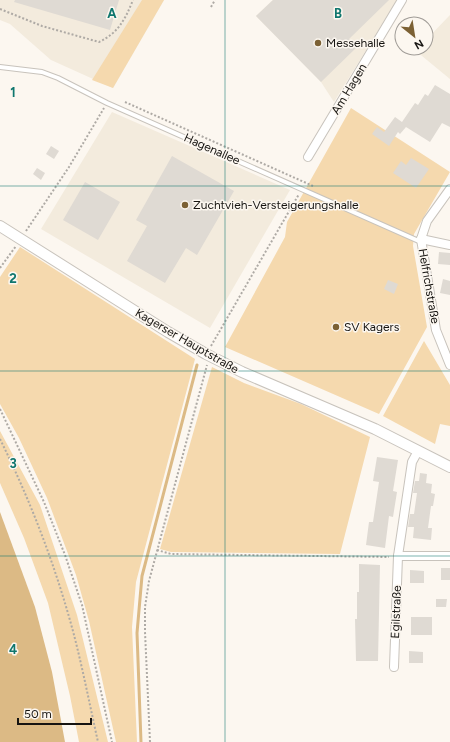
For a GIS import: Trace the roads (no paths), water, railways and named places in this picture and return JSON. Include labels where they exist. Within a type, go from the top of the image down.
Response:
[{"type":"street","name":"Am Hagen","points":[[308,158],[402,0]]},
{"type":"street","name":"Helfrichstraße","points":[[450,189],[427,221],[421,240],[436,330],[450,365]]},
{"type":"street","name":"Kagerser Hauptstraße","points":[[0,226],[168,332],[209,355],[242,372],[448,463]]},
{"type":"street","name":"Hagenallee","points":[[421,240],[450,245]]},
{"type":"street","name":"Egilstraße","points":[[394,668],[398,556],[412,462],[418,451]]},
{"type":"street","points":[[398,556],[450,556]]},
{"type":"lane","name":"Hagenallee","points":[[0,66],[42,72],[58,78],[107,104],[421,240]]},
{"type":"waterway","points":[[141,742],[137,633],[142,576],[197,365]]},
{"type":"place","name":"Messehalle","points":[[318,43]]},
{"type":"place","name":"Zuchtvieh-Versteigerungshalle","points":[[185,205]]},
{"type":"place","name":"SV Kagers","points":[[336,327]]}]
